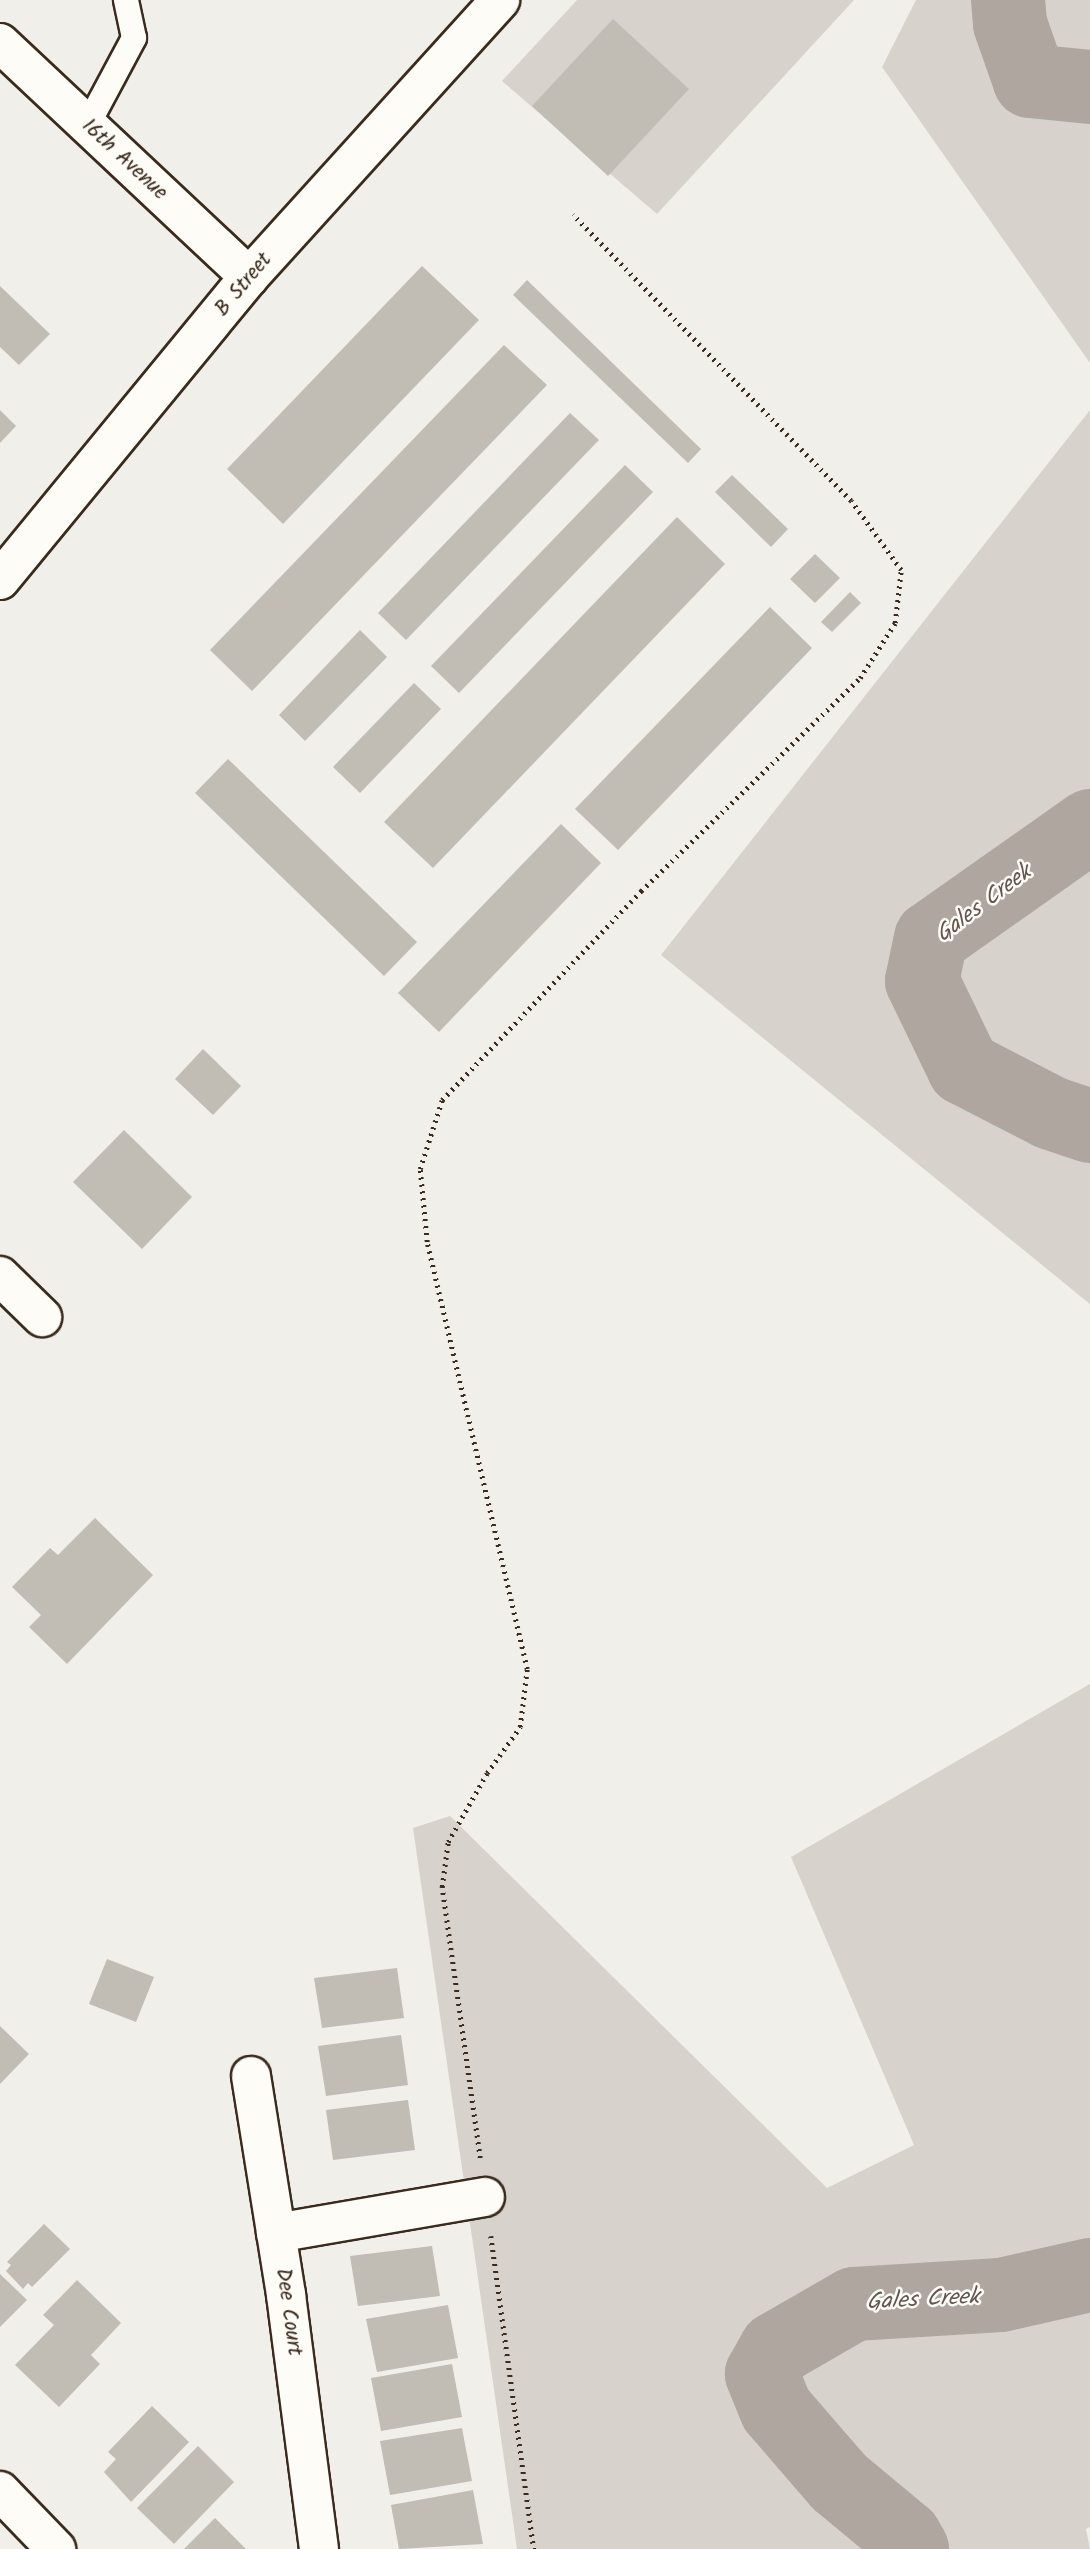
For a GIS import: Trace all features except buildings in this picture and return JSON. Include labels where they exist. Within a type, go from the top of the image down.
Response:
[{"type":"street","name":"B Street","points":[[0,580],[249,277],[500,0]]},
{"type":"street","name":"16th Avenue","points":[[0,43],[249,277]]},
{"type":"street","points":[[0,1276],[42,1317]]},
{"type":"street","name":"Dee Court","points":[[251,2076],[276,2233],[319,2549]]},
{"type":"street","points":[[276,2233],[485,2197]]},
{"type":"street","points":[[0,2491],[56,2549]]},
{"type":"lane","points":[[87,126],[134,38],[126,0]]},
{"type":"path","points":[[534,2549],[442,1887],[448,1842],[487,1773],[520,1727],[527,1669],[427,1242],[420,1169],[442,1100],[641,891],[860,678],[895,623],[901,570],[851,501],[572,215]]},
{"type":"shaded area","points":[[577,0],[854,0],[657,214],[502,81]]},
{"type":"shaded area","points":[[916,0],[1090,0],[1090,363],[882,67]]},
{"type":"shaded area","points":[[1090,410],[1090,1304],[661,955]]},
{"type":"shaded area","points":[[1090,1684],[1090,2527],[1086,2529],[1090,2549],[517,2549],[413,1828],[450,1816],[827,2188],[914,2145],[791,1857]]},
{"type":"waterway","name":"Gales Creek","points":[[1008,0],[1010,24],[1030,81],[1090,87]]},
{"type":"waterway","name":"Gales Creek","points":[[1090,826],[931,938],[922,981],[964,1068],[1051,1113],[1090,1126]]},
{"type":"waterway","name":"Gales Creek","points":[[912,2549],[905,2537],[839,2482],[776,2409],[762,2374],[776,2349],[854,2304],[1001,2295],[1090,2275]]}]
